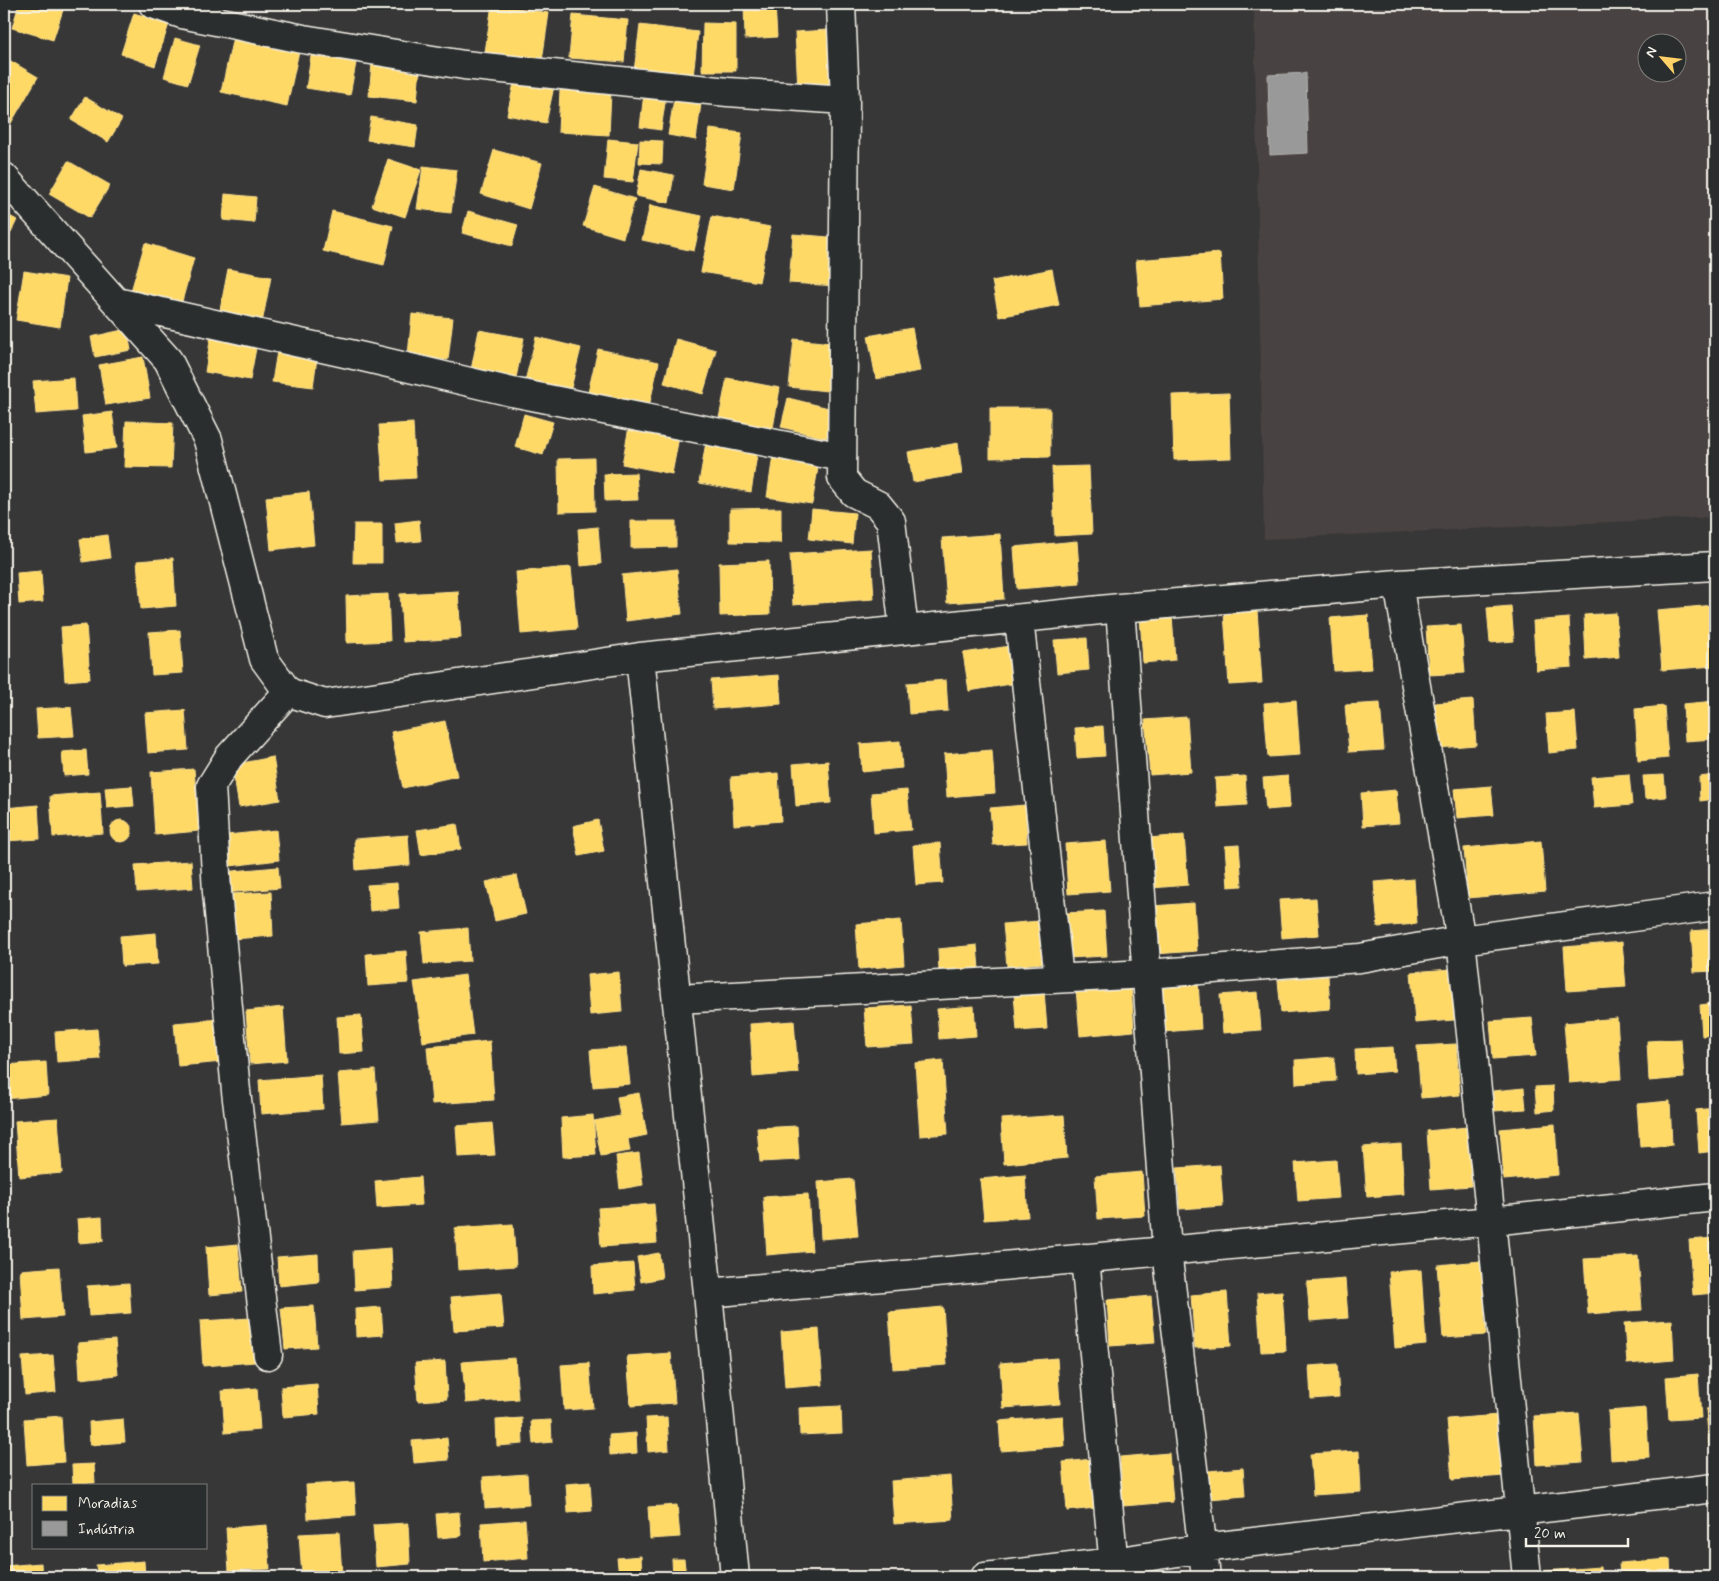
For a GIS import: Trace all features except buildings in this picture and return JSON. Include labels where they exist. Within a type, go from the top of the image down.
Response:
[{"type":"street","points":[[153,4],[182,14],[304,39],[464,65],[728,92],[845,100]]},
{"type":"street","points":[[842,4],[845,100],[842,478],[854,494],[878,505],[891,521],[904,630]]},
{"type":"street","points":[[4,177],[168,360],[208,440],[264,660],[288,692],[325,704],[640,657],[1120,608],[1398,584],[1715,566]]},
{"type":"street","points":[[116,302],[363,356],[512,392],[842,457]]},
{"type":"street","points":[[1398,584],[1461,940],[1527,1577]]},
{"type":"street","points":[[1120,608],[1167,1251],[1206,1577]]},
{"type":"street","points":[[1020,619],[1059,978]]},
{"type":"street","points":[[640,657],[708,1293],[735,1577]]},
{"type":"street","points":[[268,1355],[236,1091],[217,892],[211,786],[229,757],[288,692]]},
{"type":"street","points":[[677,999],[1146,974],[1360,958],[1461,940],[1715,906]]},
{"type":"street","points":[[708,1293],[1491,1221],[1715,1197]]},
{"type":"street","points":[[1085,1258],[1114,1569]]},
{"type":"street","points":[[985,1577],[1114,1569],[1204,1548],[1715,1488]]},
{"type":"shaded area","points":[[1254,4],[1715,4],[1715,517],[1264,539]]}]
